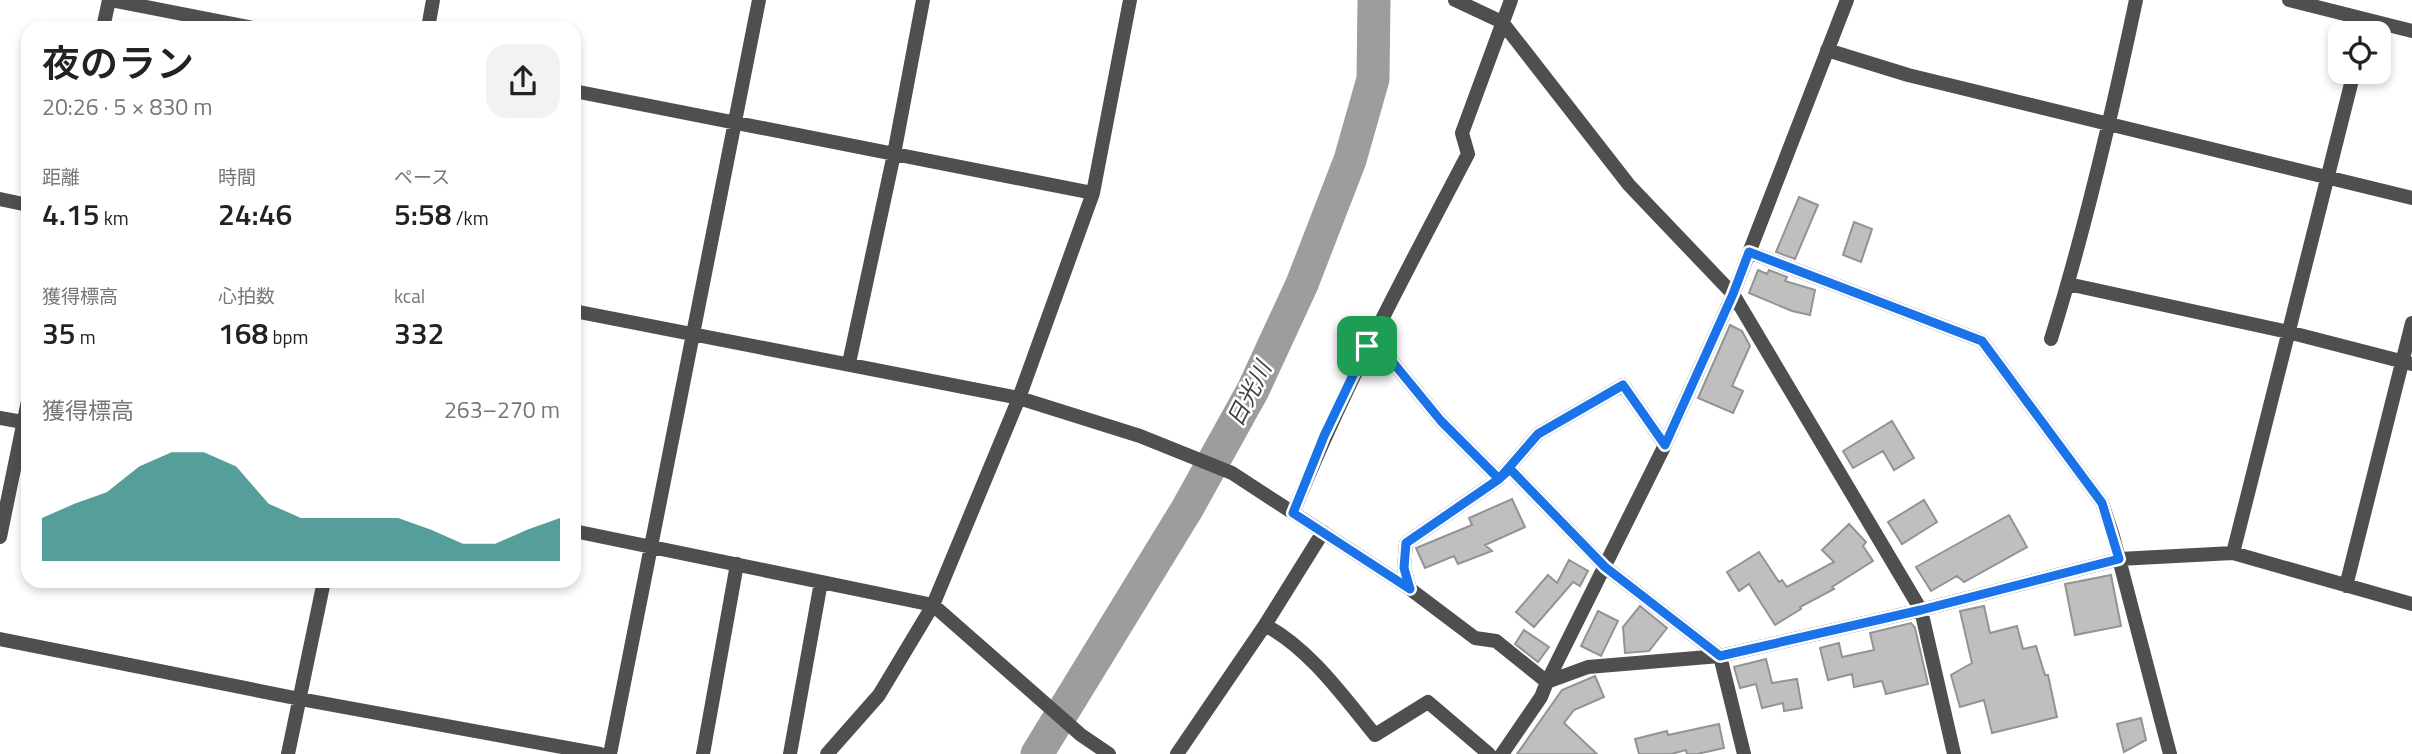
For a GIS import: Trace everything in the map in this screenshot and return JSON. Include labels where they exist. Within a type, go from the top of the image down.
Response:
[{"type":"street","points":[[104,21],[109,0],[218,21]]},
{"type":"street","points":[[429,21],[433,0]]},
{"type":"street","points":[[610,754],[759,0]]},
{"type":"street","points":[[849,363],[894,154],[923,0]]},
{"type":"street","points":[[827,754],[879,695],[933,605],[1019,398],[1093,193],[1130,0]]},
{"type":"street","points":[[1454,0],[1502,22],[1629,185],[1733,294],[1921,610],[1954,754]]},
{"type":"street","points":[[1293,513],[1324,436],[1367,346],[1468,154],[1462,133],[1511,0]]},
{"type":"street","points":[[1502,754],[1541,697],[1665,445],[1733,294],[1847,0]]},
{"type":"street","points":[[2051,339],[2110,124],[2136,0]]},
{"type":"street","points":[[2289,0],[2351,21]]},
{"type":"street","points":[[2391,29],[2412,31]]},
{"type":"street","points":[[1827,50],[1908,75],[2412,198]]},
{"type":"street","points":[[2232,554],[2351,84]]},
{"type":"street","points":[[581,92],[1093,193]]},
{"type":"street","points":[[0,199],[21,204]]},
{"type":"street","points":[[1749,252],[1982,341],[2102,503],[2170,754]]},
{"type":"street","points":[[2068,284],[2288,332],[2407,363]]},
{"type":"street","points":[[581,312],[1019,398],[1140,436],[1232,473],[1410,589],[1475,638],[1496,641],[1547,681]]},
{"type":"street","points":[[2346,586],[2407,363],[2412,323]]},
{"type":"street","points":[[1367,346],[1391,360],[1441,421],[1504,474],[1605,567],[1720,656],[1744,754]]},
{"type":"street","points":[[1410,589],[1404,568],[1406,543],[1504,474],[1538,434],[1623,385],[1665,445]]},
{"type":"street","points":[[0,418],[21,422]]},
{"type":"street","points":[[0,537],[21,445]]},
{"type":"street","points":[[581,532],[933,605],[1081,735],[1109,754]]},
{"type":"street","points":[[1177,754],[1265,625],[1323,533]]},
{"type":"street","points":[[1547,681],[1588,667],[1720,656],[1921,610],[2119,559],[2232,554],[2412,604]]},
{"type":"street","points":[[703,754],[737,564]]},
{"type":"street","points":[[790,754],[821,582]]},
{"type":"street","points":[[288,754],[323,588]]},
{"type":"street","points":[[1265,625],[1282,634],[1321,670],[1376,735],[1428,702],[1489,754]]},
{"type":"street","points":[[0,639],[300,699],[600,754]]},
{"type":"building","points":[[1799,197],[1818,205],[1795,259],[1776,252]]},
{"type":"building","points":[[1854,222],[1872,229],[1861,262],[1843,255]]},
{"type":"building","points":[[1758,270],[1767,274],[1769,270],[1787,277],[1785,281],[1815,290],[1810,315],[1792,311],[1749,293]]},
{"type":"building","points":[[1730,325],[1742,331],[1750,346],[1732,386],[1743,391],[1733,413],[1698,398]]},
{"type":"building","points":[[1892,421],[1914,458],[1894,470],[1883,451],[1853,468],[1843,451]]},
{"type":"building","points":[[1512,499],[1525,527],[1485,545],[1492,551],[1458,564],[1454,556],[1425,568],[1416,548],[1472,525],[1469,518]]},
{"type":"building","points":[[1924,500],[1937,522],[1902,544],[1888,522]]},
{"type":"building","points":[[2009,515],[2027,547],[1964,582],[1957,576],[1931,591],[1916,567]]},
{"type":"building","points":[[1849,524],[1866,542],[1863,546],[1873,561],[1832,587],[1834,589],[1800,607],[1801,609],[1775,625],[1749,584],[1739,591],[1727,572],[1759,552],[1779,582],[1782,580],[1787,587],[1834,562],[1822,550]]},
{"type":"building","points":[[1569,560],[1588,571],[1580,586],[1573,582],[1534,627],[1516,612],[1548,575],[1557,583]]},
{"type":"building","points":[[2111,575],[2121,626],[2075,635],[2065,584]]},
{"type":"building","points":[[1640,606],[1667,628],[1649,651],[1625,653],[1623,627]]},
{"type":"building","points":[[1984,606],[1990,633],[2017,626],[2023,649],[2036,646],[2045,675],[2048,675],[2057,717],[1992,733],[1984,700],[1960,707],[1951,675],[1972,663],[1960,611]]},
{"type":"building","points":[[1598,611],[1618,621],[1601,656],[1581,646]]},
{"type":"building","points":[[1911,623],[1915,628],[1928,684],[1886,694],[1882,681],[1854,687],[1852,674],[1828,680],[1820,648],[1839,643],[1842,657],[1874,650],[1870,633]]},
{"type":"building","points":[[1524,630],[1549,647],[1538,662],[1515,644]]},
{"type":"building","points":[[1766,659],[1772,683],[1797,679],[1802,708],[1784,711],[1783,703],[1762,708],[1756,684],[1740,688],[1734,667]]},
{"type":"building","points":[[1595,676],[1604,697],[1574,710],[1564,723],[1597,754],[1517,754],[1562,690]]},
{"type":"building","points":[[2141,718],[2146,740],[2124,752],[2117,724]]},
{"type":"building","points":[[1719,724],[1724,748],[1697,754],[1687,754],[1686,750],[1671,754],[1639,754],[1635,739],[1667,731],[1668,735]]},
{"type":"waterway","name":"日光川","points":[[1037,754],[1187,509],[1253,390],[1302,284],[1350,160],[1373,79],[1374,0]]},
{"type":"route","points":[[1367,346],[1324,436],[1293,513],[1410,589],[1404,568],[1406,543],[1499,479],[1510,469],[1605,567],[1720,656],[1921,610],[2119,559],[2102,503],[1982,341],[1749,252],[1665,445],[1623,385],[1538,434],[1499,479],[1441,421],[1391,360],[1367,346]]}]
